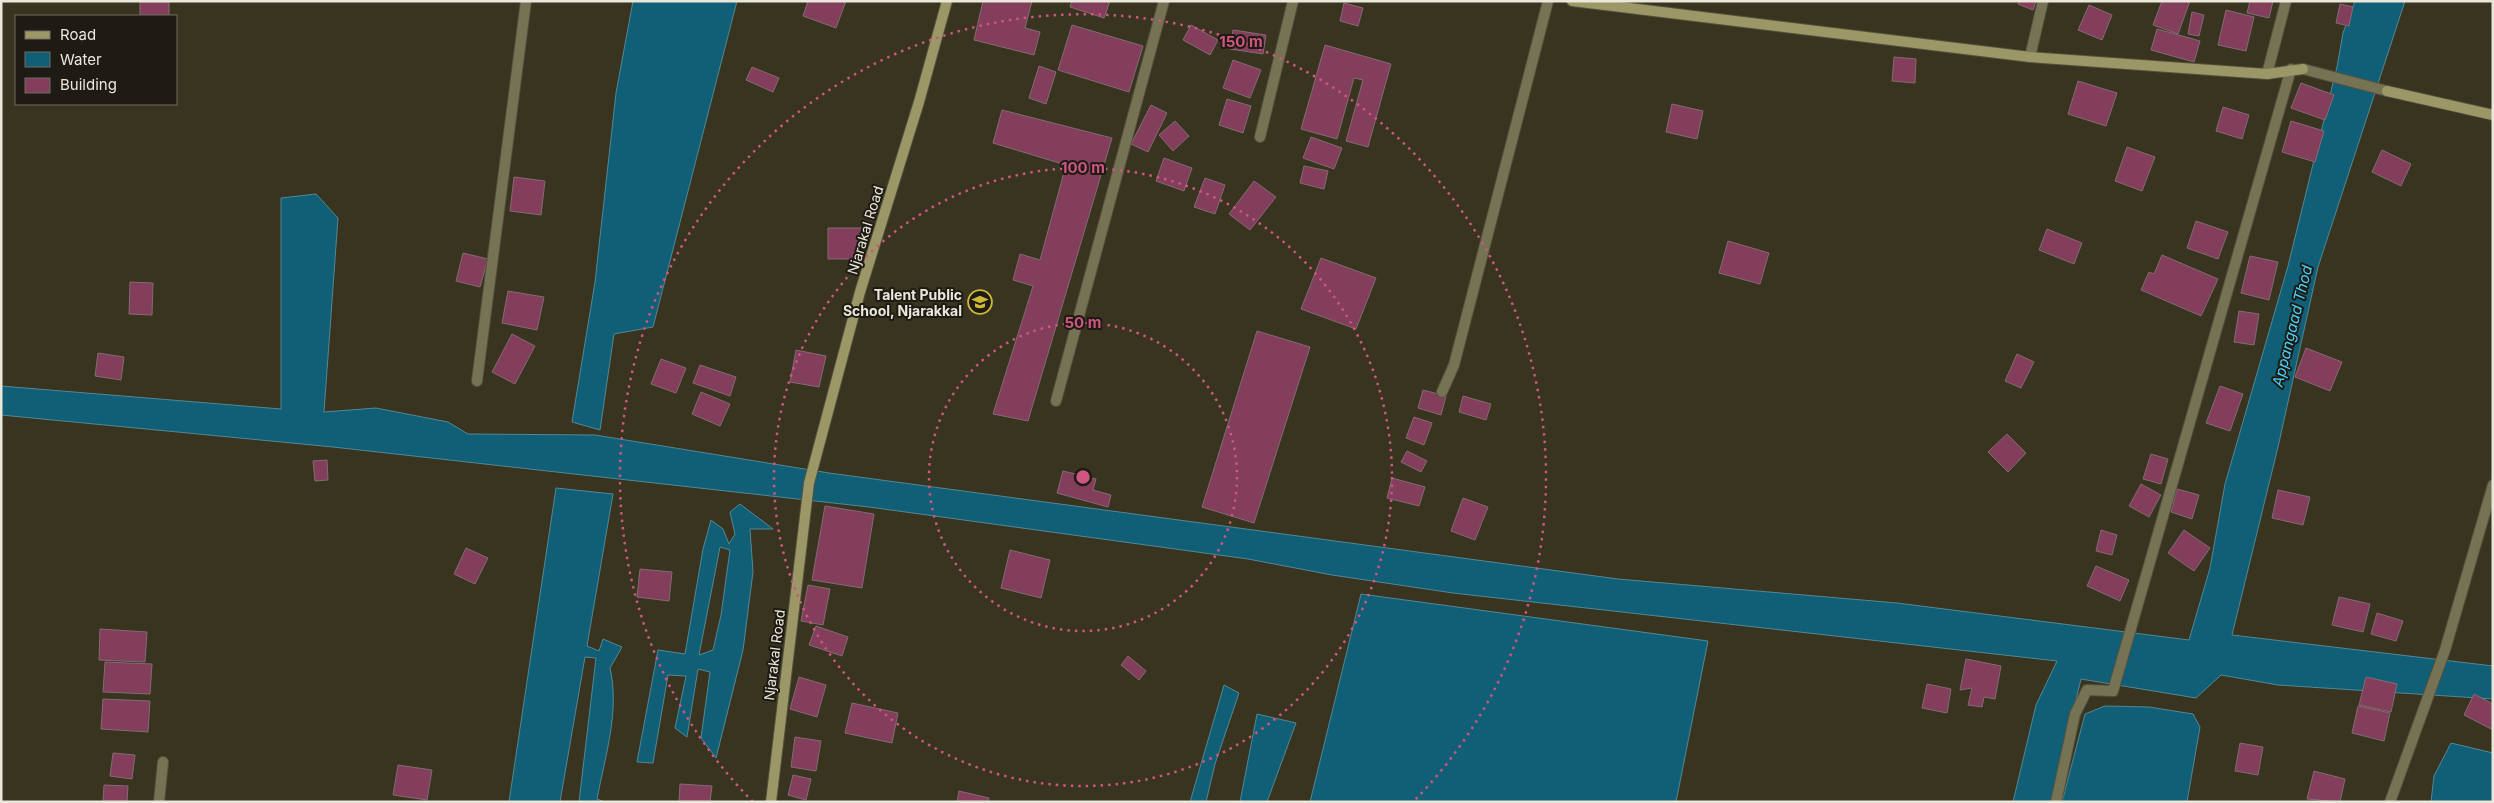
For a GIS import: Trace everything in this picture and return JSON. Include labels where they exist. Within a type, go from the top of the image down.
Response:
[{"type":"street","points":[[478,381],[526,1]]},
{"type":"street","name":"Njarakal Road","points":[[770,802],[809,483],[860,292],[919,102],[947,1]]},
{"type":"street","points":[[1056,402],[1164,1]]},
{"type":"street","points":[[1260,137],[1294,1]]},
{"type":"street","points":[[1442,392],[1454,365],[1548,1]]},
{"type":"street","points":[[1572,1],[2030,57],[2267,74],[2303,68],[2387,91],[2493,115]]},
{"type":"street","points":[[2030,57],[2043,1]]},
{"type":"street","points":[[2267,74],[2286,1]]},
{"type":"street","points":[[2056,802],[2075,714],[2087,690],[2113,691],[2291,69]]},
{"type":"street","points":[[2390,802],[2445,650],[2493,485]]},
{"type":"street","points":[[159,802],[164,762]]},
{"type":"water","points":[[633,1],[737,1],[653,327],[614,334],[600,430],[572,422],[595,282],[616,93]]},
{"type":"water","name":"Appangaad Thod","points":[[2355,1],[2405,1],[2318,267],[2278,447],[2232,635],[2493,666],[2493,699],[2278,685],[2221,675],[2196,698],[2081,679],[2051,802],[2013,802],[2036,705],[2057,661],[1453,593],[1332,575],[1248,559],[869,507],[333,447],[1,415],[1,386],[281,409],[281,198],[316,194],[338,218],[324,412],[376,408],[448,422],[468,434],[595,435],[829,473],[1618,579],[1897,603],[2189,640],[2210,568],[2225,484],[2288,266],[2337,67],[2343,33]]},
{"type":"water","points":[[556,488],[613,494],[587,646],[599,651],[603,639],[622,647],[610,668],[613,684],[612,717],[597,799],[605,802],[579,802],[596,658],[585,657],[560,802],[509,802]]},
{"type":"water","points":[[740,504],[773,529],[750,529],[753,572],[743,650],[716,758],[701,738],[710,672],[698,669],[687,737],[675,728],[686,676],[668,675],[653,763],[637,762],[658,650],[685,654],[703,549],[711,520],[723,529],[729,544],[735,534],[730,512]],"holes":[[[720,547],[730,550],[721,615],[713,650],[699,655]]]},
{"type":"water","points":[[1361,594],[1708,641],[1676,802],[1310,802]]},
{"type":"water","points":[[1224,685],[1239,693],[1215,764],[1206,802],[1190,802]]},
{"type":"water","points":[[2105,706],[2149,707],[2193,714],[2200,727],[2187,802],[2062,802],[2085,714]]},
{"type":"water","points":[[1257,714],[1296,723],[1267,802],[1240,802]]},
{"type":"water","points":[[2451,743],[2493,753],[2493,802],[2431,802],[2434,776]]},
{"type":"building","points":[[808,1],[846,1],[836,28],[803,16]]},
{"type":"building","points":[[983,1],[1032,1],[1025,28],[1040,32],[1034,55],[974,40]]},
{"type":"building","points":[[1072,1],[1110,1],[1104,18],[1070,7]]},
{"type":"building","points":[[2019,1],[2036,1],[2033,10],[2018,4]]},
{"type":"building","points":[[2162,1],[2190,1],[2178,34],[2153,25]]},
{"type":"building","points":[[2250,1],[2273,1],[2269,18],[2247,13]]},
{"type":"building","points":[[140,2],[169,2],[169,15],[140,15]]},
{"type":"building","points":[[1344,3],[1363,8],[1358,26],[1340,21]]},
{"type":"building","points":[[2340,4],[2353,7],[2349,26],[2336,23]]},
{"type":"building","points":[[2089,5],[2112,15],[2102,40],[2078,30]]},
{"type":"building","points":[[2226,10],[2254,17],[2246,51],[2218,45]]},
{"type":"building","points":[[2192,12],[2204,15],[2199,36],[2188,34]]},
{"type":"building","points":[[1072,25],[1143,46],[1129,92],[1058,70]]},
{"type":"building","points":[[1191,25],[1218,40],[1210,55],[1183,40]]},
{"type":"building","points":[[2157,29],[2200,41],[2194,62],[2151,50]]},
{"type":"building","points":[[1233,30],[1266,35],[1263,54],[1230,49]]},
{"type":"building","points":[[1325,45],[1391,64],[1368,147],[1346,141],[1363,80],[1354,78],[1337,139],[1301,129]]},
{"type":"building","points":[[1894,57],[1916,59],[1915,83],[1892,81]]},
{"type":"building","points":[[1233,60],[1261,70],[1250,98],[1223,88]]},
{"type":"building","points":[[1039,66],[1056,72],[1046,104],[1029,98]]},
{"type":"building","points":[[752,67],[779,78],[773,92],[746,80]]},
{"type":"building","points":[[2078,81],[2117,93],[2106,126],[2068,114]]},
{"type":"building","points":[[2301,83],[2334,95],[2325,120],[2291,108]]},
{"type":"building","points":[[1227,99],[1251,106],[1243,133],[1219,125]]},
{"type":"building","points":[[1672,104],[1703,111],[1697,139],[1666,132]]},
{"type":"building","points":[[1151,105],[1167,113],[1148,152],[1131,144]]},
{"type":"building","points":[[2223,107],[2249,115],[2242,139],[2216,131]]},
{"type":"building","points":[[1002,110],[1112,138],[1028,421],[993,414],[1033,286],[1013,280],[1020,254],[1040,260],[1066,165],[993,143]]},
{"type":"building","points":[[1175,121],[1189,136],[1173,151],[1159,135]]},
{"type":"building","points":[[2291,121],[2324,131],[2315,162],[2282,152]]},
{"type":"building","points":[[1311,137],[1342,148],[1334,169],[1303,158]]},
{"type":"building","points":[[2127,147],[2155,157],[2142,191],[2115,181]]},
{"type":"building","points":[[2382,150],[2411,164],[2401,186],[2372,172]]},
{"type":"building","points":[[1164,158],[1192,168],[1184,191],[1156,181]]},
{"type":"building","points":[[1304,166],[1328,171],[1324,189],[1300,183]]},
{"type":"building","points":[[514,177],[545,181],[541,215],[510,211]]},
{"type":"building","points":[[1205,178],[1225,185],[1215,214],[1194,207]]},
{"type":"building","points":[[1254,181],[1276,197],[1250,230],[1229,214]]},
{"type":"building","points":[[2196,221],[2228,232],[2218,259],[2187,248]]},
{"type":"building","points":[[828,228],[863,228],[863,259],[828,259]]},
{"type":"building","points":[[2047,229],[2082,243],[2074,264],[2039,250]]},
{"type":"building","points":[[1728,241],[1769,253],[1760,284],[1719,273]]},
{"type":"building","points":[[463,253],[488,259],[480,287],[456,281]]},
{"type":"building","points":[[2162,255],[2218,279],[2201,316],[2141,290],[2149,272],[2154,274]]},
{"type":"building","points":[[2250,256],[2278,262],[2269,300],[2241,293]]},
{"type":"building","points":[[1321,258],[1376,278],[1356,329],[1301,309]]},
{"type":"building","points":[[130,282],[153,283],[152,315],[129,314]]},
{"type":"building","points":[[508,291],[544,297],[537,330],[502,323]]},
{"type":"building","points":[[2239,311],[2259,314],[2254,345],[2234,342]]},
{"type":"building","points":[[1257,331],[1310,347],[1254,523],[1202,507]]},
{"type":"building","points":[[512,334],[535,346],[515,384],[492,372]]},
{"type":"building","points":[[2306,348],[2342,362],[2330,391],[2295,377]]},
{"type":"building","points":[[796,350],[826,356],[819,387],[790,382]]},
{"type":"building","points":[[98,353],[124,357],[121,380],[95,376]]},
{"type":"building","points":[[2017,354],[2034,362],[2021,388],[2005,381]]},
{"type":"building","points":[[661,359],[686,368],[676,393],[651,384]]},
{"type":"building","points":[[700,365],[736,377],[730,396],[693,383]]},
{"type":"building","points":[[2220,386],[2243,394],[2230,431],[2206,423]]},
{"type":"building","points":[[1423,390],[1446,396],[1441,415],[1418,408]]},
{"type":"building","points":[[701,392],[730,404],[720,426],[692,414]]},
{"type":"building","points":[[1463,396],[1491,404],[1486,420],[1459,412]]},
{"type":"building","points":[[1414,417],[1432,423],[1424,445],[1406,438]]},
{"type":"building","points":[[2007,434],[2026,453],[2008,472],[1988,452]]},
{"type":"building","points":[[1407,451],[1427,461],[1421,472],[1401,462]]},
{"type":"building","points":[[2151,454],[2168,459],[2161,484],[2143,479]]},
{"type":"building","points":[[327,460],[328,480],[315,481],[313,461]]},
{"type":"building","points":[[1063,471],[1096,479],[1093,490],[1111,495],[1108,507],[1057,493]]},
{"type":"building","points":[[1392,478],[1425,487],[1419,506],[1387,498]]},
{"type":"building","points":[[2141,484],[2161,495],[2149,517],[2129,506]]},
{"type":"building","points":[[2177,489],[2199,495],[2192,519],[2171,512]]},
{"type":"building","points":[[2278,490],[2310,497],[2303,525],[2272,518]]},
{"type":"building","points":[[1463,498],[1488,507],[1475,540],[1451,531]]},
{"type":"building","points":[[825,506],[874,514],[862,588],[812,580]]},
{"type":"building","points":[[2101,530],[2117,535],[2112,555],[2096,551]]},
{"type":"building","points":[[2184,530],[2210,548],[2194,571],[2168,553]]},
{"type":"building","points":[[466,548],[488,558],[475,584],[454,574]]},
{"type":"building","points":[[1010,550],[1050,560],[1041,598],[1001,588]]},
{"type":"building","points":[[2096,566],[2129,580],[2120,601],[2087,586]]},
{"type":"building","points":[[640,569],[672,572],[669,601],[637,597]]},
{"type":"building","points":[[808,585],[830,589],[823,625],[801,621]]},
{"type":"building","points":[[2339,597],[2370,604],[2363,632],[2332,625]]},
{"type":"building","points":[[2377,613],[2403,621],[2396,641],[2371,634]]},
{"type":"building","points":[[816,626],[848,637],[842,656],[809,645]]},
{"type":"building","points":[[100,629],[147,632],[145,662],[99,660]]},
{"type":"building","points":[[1128,656],[1146,671],[1139,680],[1121,665]]},
{"type":"building","points":[[1966,659],[2001,666],[1995,699],[1984,697],[1982,707],[1968,705],[1972,688],[1960,690]]},
{"type":"building","points":[[105,662],[152,664],[150,694],[103,692]]},
{"type":"building","points":[[799,677],[826,685],[817,717],[790,709]]},
{"type":"building","points":[[2366,677],[2397,684],[2391,712],[2359,705]]},
{"type":"building","points":[[1927,684],[1951,689],[1947,713],[1922,708]]},
{"type":"building","points":[[2474,694],[2493,704],[2493,730],[2464,715]]},
{"type":"building","points":[[103,699],[150,701],[148,732],[101,729]]},
{"type":"building","points":[[852,703],[898,713],[892,743],[845,733]]},
{"type":"building","points":[[2358,706],[2390,713],[2384,741],[2352,733]]},
{"type":"building","points":[[795,737],[821,741],[816,771],[791,767]]},
{"type":"building","points":[[2240,743],[2263,747],[2258,775],[2235,771]]},
{"type":"building","points":[[113,753],[135,755],[132,779],[110,776]]},
{"type":"building","points":[[398,765],[432,770],[427,800],[393,795]]},
{"type":"building","points":[[2314,771],[2345,779],[2340,802],[2307,799]]},
{"type":"building","points":[[793,775],[811,779],[806,800],[788,795]]},
{"type":"building","points":[[680,784],[712,786],[710,802],[679,802]]},
{"type":"building","points":[[104,785],[128,786],[127,802],[103,802]]},
{"type":"building","points":[[959,791],[989,798],[988,802],[957,802]]},
{"type":"place","name":"Talent Public School, Njarakkal","points":[[980,302]]}]
